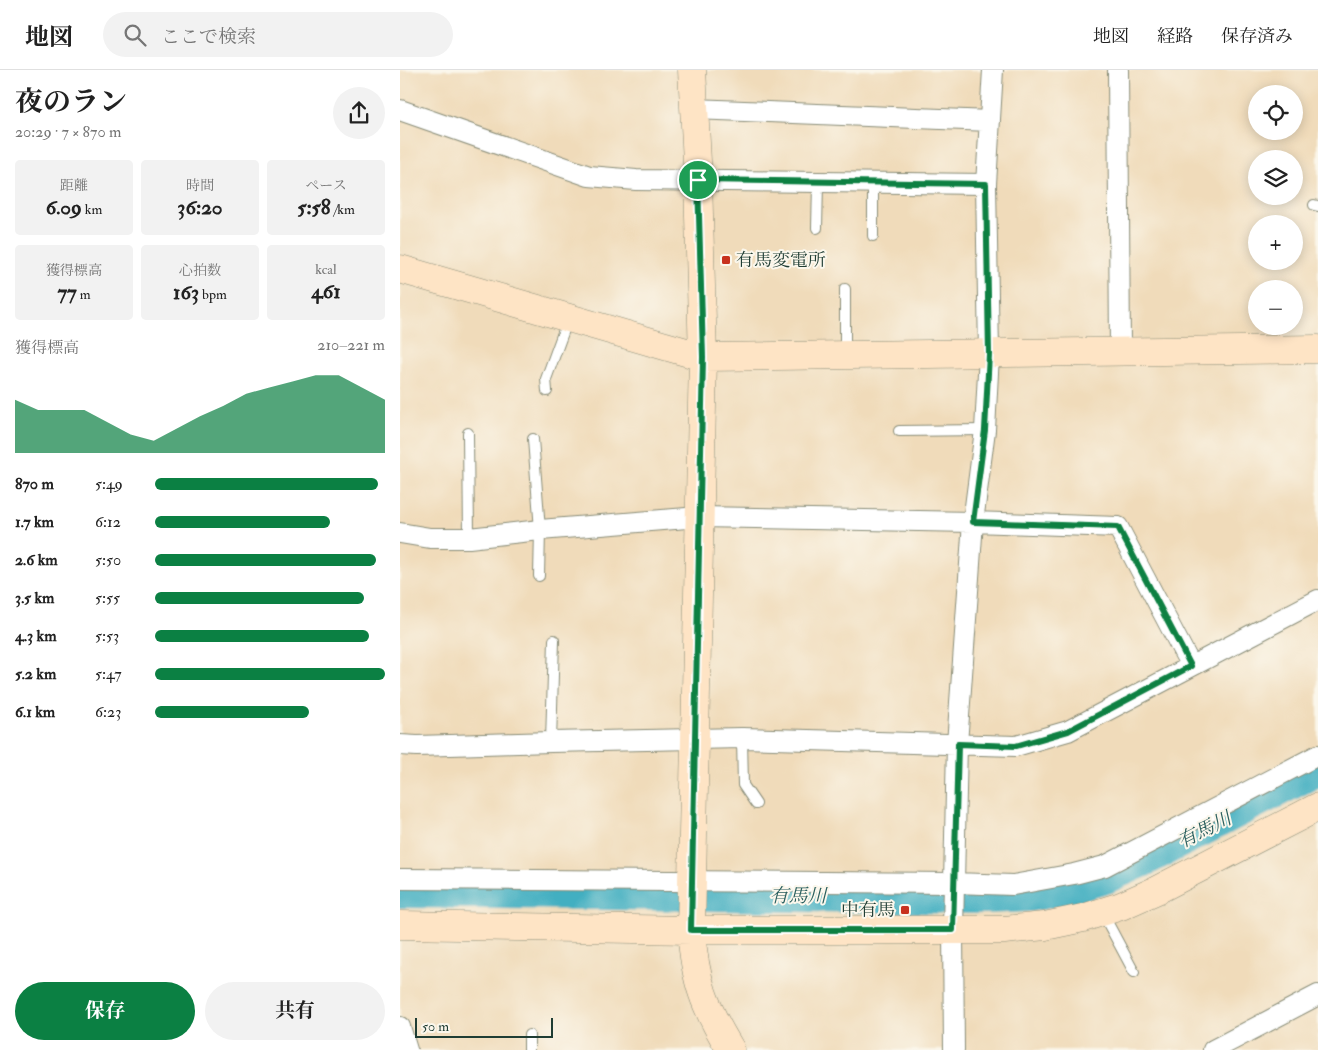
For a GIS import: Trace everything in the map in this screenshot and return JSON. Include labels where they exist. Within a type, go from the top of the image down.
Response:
[{"type":"street","points":[[692,70],[698,180],[703,357],[691,930],[694,968],[700,990],[709,1012],[731,1050]]},
{"type":"street","points":[[954,1050],[954,902],[958,744],[973,522],[985,430],[989,354],[986,184],[993,70]]},
{"type":"street","points":[[1118,70],[1120,352]]},
{"type":"street","points":[[694,109],[990,121]]},
{"type":"street","points":[[400,110],[588,176],[636,180],[986,184]]},
{"type":"street","points":[[400,270],[703,357],[1318,349]]},
{"type":"street","points":[[400,533],[430,538],[469,538],[540,530],[699,517],[973,522],[1118,527],[1191,666]]},
{"type":"street","points":[[400,745],[742,738],[1016,746],[1068,731],[1191,666],[1316,606]]},
{"type":"street","points":[[400,925],[691,930],[954,902],[1013,885],[1074,874],[1105,866],[1318,755]]},
{"type":"street","points":[[400,878],[954,902],[1004,930],[1045,926],[1083,918],[1121,906],[1158,890],[1318,807]]},
{"type":"street","points":[[1213,1050],[1318,994]]},
{"type":"street","points":[[400,1028],[407,1050]]},
{"type":"lane","points":[[816,228],[818,183]]},
{"type":"lane","points":[[873,236],[874,184]]},
{"type":"lane","points":[[845,289],[845,356]]},
{"type":"lane","points":[[547,391],[546,379],[568,318]]},
{"type":"lane","points":[[899,431],[985,430]]},
{"type":"lane","points":[[468,433],[469,538]]},
{"type":"lane","points":[[533,439],[540,530],[540,576]]},
{"type":"lane","points":[[552,742],[554,640]]},
{"type":"lane","points":[[742,738],[743,785],[756,804]]},
{"type":"lane","points":[[1102,912],[1134,972]]},
{"type":"lane","points":[[529,1035],[529,1050]]},
{"type":"waterway","name":"有馬川","points":[[400,892],[986,898],[1029,896],[1068,889],[1106,878],[1142,862],[1318,770]]},
{"type":"place","name":"有馬変電所","points":[[726,260]]},
{"type":"place","name":"中有馬","points":[[905,910]]},
{"type":"route","points":[[698,180],[986,184],[989,354],[985,430],[973,522],[1118,527],[1191,666],[1068,731],[1016,746],[958,744],[953,930],[691,930],[703,357],[698,180]]}]
